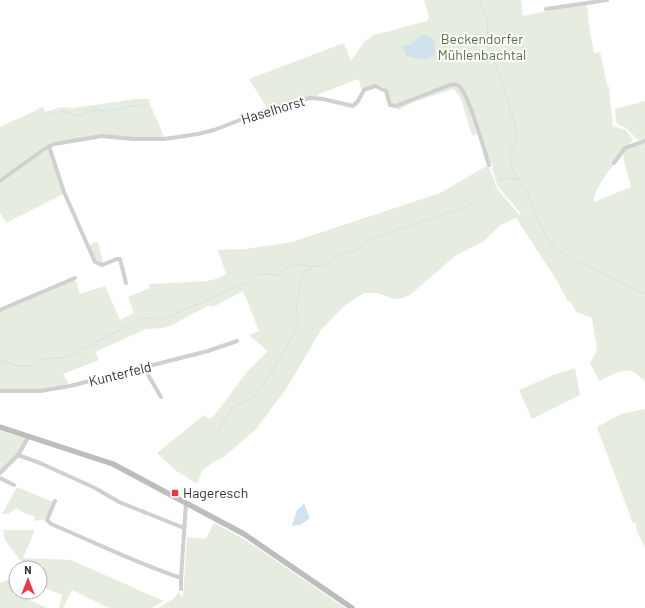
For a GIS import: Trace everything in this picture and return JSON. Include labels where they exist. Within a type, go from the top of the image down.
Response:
[{"type":"main road","points":[[0,427],[113,464],[244,534],[352,608]]},
{"type":"street","points":[[546,9],[607,0]]},
{"type":"street","name":"Haselhorst","points":[[0,181],[54,144],[102,136],[133,139],[164,138],[198,134],[214,130],[271,108],[310,98],[323,99],[353,106],[358,102],[364,90],[370,86],[383,88],[386,91],[390,105],[396,106],[454,84],[460,86],[466,96],[489,166]]},
{"type":"street","points":[[614,163],[625,148],[645,141]]},
{"type":"street","points":[[49,146],[64,192],[95,262],[102,265],[117,258],[120,259],[126,282]]},
{"type":"street","points":[[0,310],[75,278]]},
{"type":"street","name":"Kunterfeld","points":[[0,391],[40,391],[70,386],[208,351],[237,341]]},
{"type":"street","points":[[144,368],[161,397]]},
{"type":"street","points":[[0,473],[18,455],[29,436]]},
{"type":"street","points":[[18,455],[95,488],[119,502],[184,528]]},
{"type":"street","points":[[0,478],[14,485]]},
{"type":"street","points":[[55,501],[47,520],[51,524],[117,554],[181,578]]},
{"type":"street","points":[[181,589],[186,503]]},
{"type":"green space","name":"Beckendorfer Mühlenbachtal","points":[[424,0],[521,0],[523,16],[587,3],[594,53],[600,52],[607,85],[609,87],[613,126],[626,130],[633,140],[629,144],[630,148],[645,141],[645,382],[634,372],[629,371],[618,372],[599,381],[590,363],[597,350],[592,318],[576,312],[516,218],[499,226],[484,241],[455,256],[410,295],[400,299],[391,298],[377,293],[364,293],[343,307],[321,330],[286,389],[256,429],[224,457],[203,469],[197,484],[175,470],[157,453],[204,415],[210,419],[214,416],[247,372],[268,351],[249,335],[259,331],[243,291],[213,307],[209,305],[174,324],[163,328],[146,329],[95,352],[99,360],[63,374],[69,385],[40,389],[0,389],[0,311],[75,279],[80,294],[105,286],[120,320],[134,313],[128,297],[150,288],[149,284],[207,281],[216,279],[226,274],[218,250],[246,249],[292,242],[440,193],[488,165],[498,190],[521,217],[520,212],[498,187],[492,168],[492,163],[490,164],[471,104],[467,95],[459,84],[453,82],[399,104],[390,105],[384,87],[375,85],[362,90],[358,79],[317,95],[318,98],[267,108],[249,79],[344,43],[351,61],[365,41],[374,35],[427,21],[429,17]],"holes":[[[624,154],[623,157],[631,187],[594,202],[594,197],[605,176]]]},
{"type":"green space","points":[[450,86],[456,86],[464,94],[477,134],[472,135],[461,99],[454,89],[416,101],[398,110],[396,107]]},
{"type":"green space","points":[[136,99],[148,99],[164,137],[133,138],[102,135],[53,142],[43,147],[0,179],[0,127],[43,107],[45,112],[61,107],[73,108]]},
{"type":"green space","points":[[645,101],[645,139],[638,140],[626,128],[616,123],[615,109]]},
{"type":"green space","points":[[48,148],[63,194],[6,223],[0,213],[0,183]]},
{"type":"green space","points":[[98,241],[103,263],[98,263],[89,245]]},
{"type":"green space","points":[[575,368],[580,395],[532,419],[519,390],[556,374]]},
{"type":"green space","points":[[645,409],[645,548],[637,532],[636,523],[633,523],[597,427],[621,414]]},
{"type":"green space","points":[[0,431],[26,439],[17,454],[0,471]]},
{"type":"green space","points":[[17,487],[53,502],[46,519],[34,521],[35,516],[26,514],[16,508],[9,514],[2,514]]},
{"type":"green space","points":[[214,523],[244,539],[345,608],[158,608],[172,600],[179,592],[183,597],[187,537],[206,539]]},
{"type":"green space","points":[[3,530],[35,530],[23,558],[71,560],[164,601],[151,608],[109,608],[72,590],[63,608],[59,608],[62,595],[48,589],[48,560],[20,560],[5,540]]},
{"type":"green space","points":[[8,580],[8,600],[29,600],[48,608],[0,608],[0,583]]},
{"type":"water","points":[[421,35],[429,36],[433,40],[435,53],[429,58],[425,59],[407,56],[402,46],[412,44]]},
{"type":"water","points":[[304,504],[310,518],[300,525],[292,526],[297,510]]},
{"type":"waterway","points":[[479,0],[488,22],[488,49],[497,68],[516,128],[516,141],[510,151],[511,168],[528,193],[536,217],[546,236],[555,247],[572,259]]},
{"type":"waterway","points":[[50,115],[62,111],[80,116],[95,110],[107,111],[138,105],[145,106]]},
{"type":"waterway","points":[[496,180],[512,178],[519,180]]},
{"type":"waterway","points":[[0,359],[14,365],[28,367],[38,365],[42,359],[68,357],[142,318],[164,319],[251,280],[258,274],[280,275],[287,267],[294,265],[327,265],[340,254],[355,251],[373,238],[467,206],[479,198],[493,183]]},
{"type":"waterway","points":[[576,261],[645,294]]},
{"type":"waterway","points":[[298,315],[296,310],[302,276],[313,267]]},
{"type":"waterway","points":[[208,442],[221,427],[233,407],[252,398],[264,384],[287,347],[299,319]]},
{"type":"waterway","points":[[0,365],[5,362]]},
{"type":"place","name":"Hageresch","points":[[175,493]]}]
